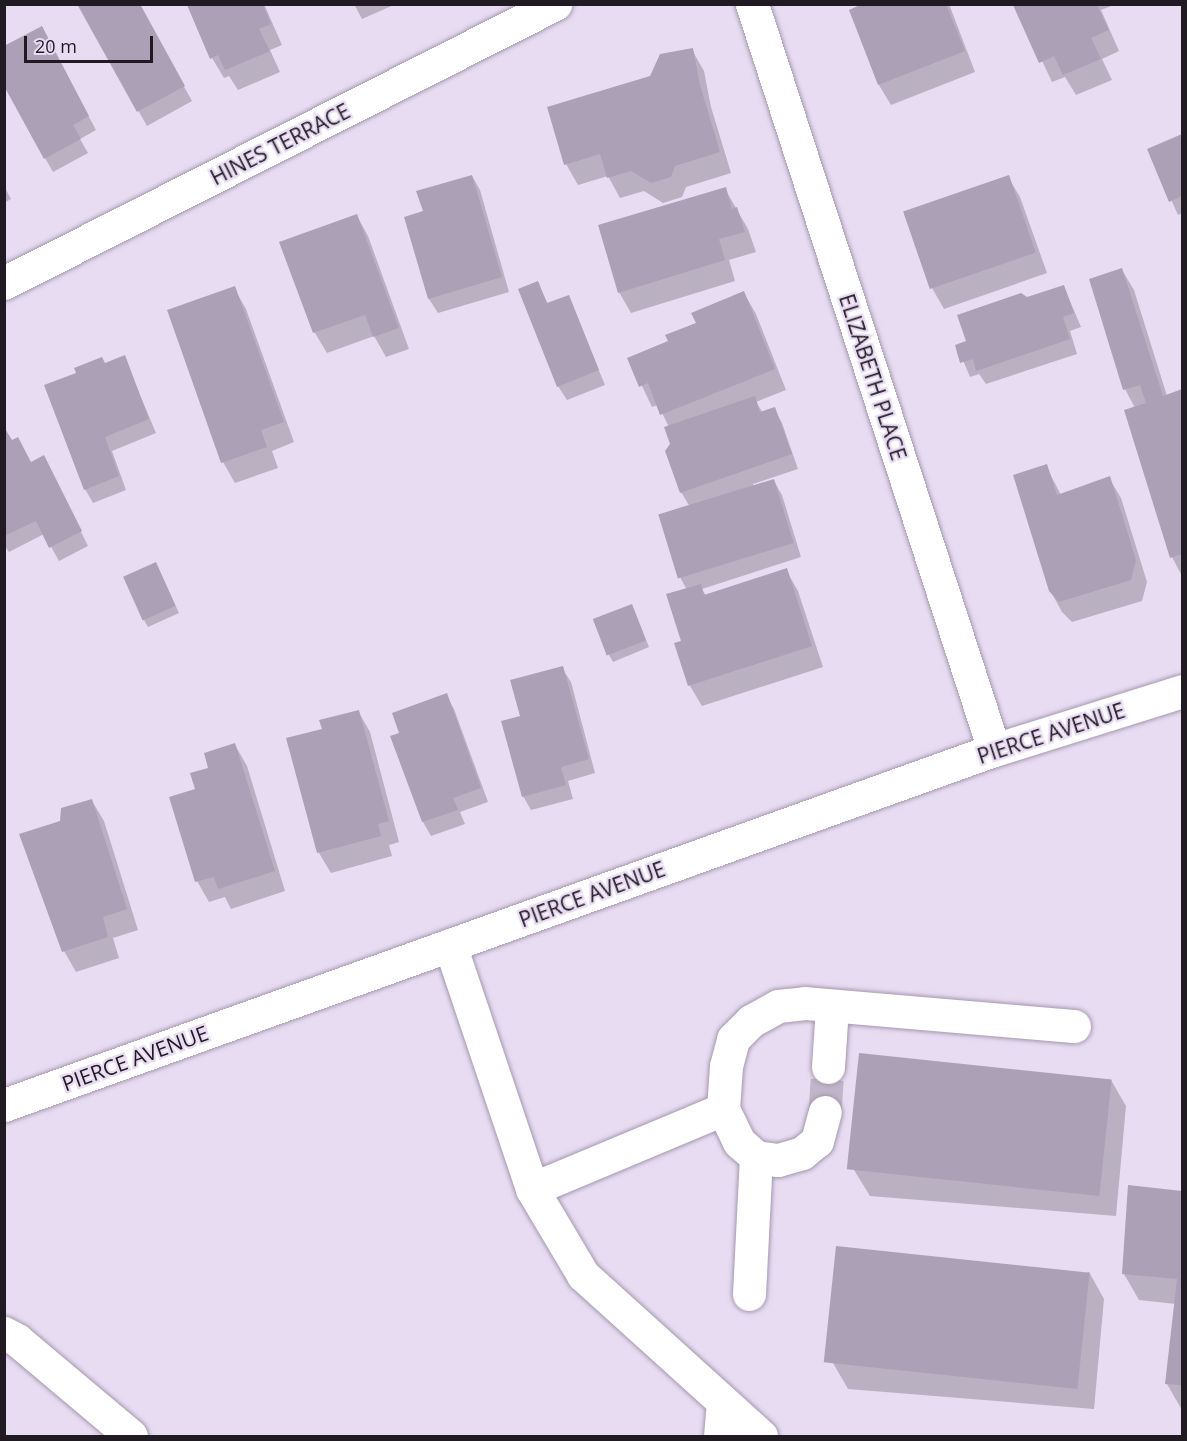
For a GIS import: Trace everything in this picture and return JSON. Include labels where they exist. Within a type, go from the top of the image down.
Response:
[{"type":"street","name":"HINES TERRACE","points":[[4,284],[555,4]]},
{"type":"street","name":"ELIZABETH PLACE","points":[[752,4],[994,750]]},
{"type":"street","name":"PIERCE AVENUE","points":[[4,1105],[994,750],[1182,691]]},
{"type":"street","points":[[450,945],[532,1189],[583,1275],[761,1437]]},
{"type":"street","points":[[825,1112],[817,1141],[802,1153],[778,1160],[756,1157],[739,1142],[723,1108],[726,1066],[733,1039],[751,1021],[778,1006],[805,1003],[1074,1026]]},
{"type":"street","points":[[828,1066],[832,1006]]},
{"type":"street","points":[[532,1189],[723,1108]]},
{"type":"street","points":[[749,1294],[756,1157]]},
{"type":"street","points":[[4,1333],[36,1356],[130,1437]]},
{"type":"street","points":[[720,1437],[723,1403]]},
{"type":"building","points":[[77,4],[140,4],[185,86],[137,112]]},
{"type":"building","points":[[862,4],[946,4],[965,51],[878,85],[849,10]]},
{"type":"building","points":[[187,5],[263,5],[271,24],[259,29],[270,51],[225,70],[218,55],[210,59]]},
{"type":"building","points":[[1013,5],[1097,5],[1109,30],[1091,38],[1101,59],[1063,75],[1054,56],[1039,63]]},
{"type":"building","points":[[42,26],[89,116],[73,125],[81,139],[44,159],[4,86],[4,46]]},
{"type":"building","points":[[693,48],[700,85],[720,152],[675,166],[671,177],[651,183],[631,171],[607,178],[600,154],[564,165],[547,107],[650,76],[660,54]]},
{"type":"building","points":[[1182,134],[1182,196],[1169,202],[1147,149]]},
{"type":"building","points":[[472,175],[502,277],[428,299],[404,217],[423,211],[416,191]]},
{"type":"building","points":[[1009,175],[1036,253],[930,289],[903,211]]},
{"type":"building","points":[[726,187],[732,209],[737,207],[745,232],[719,239],[725,260],[618,293],[598,225]]},
{"type":"building","points":[[357,214],[399,328],[373,337],[365,315],[313,333],[279,242]]},
{"type":"building","points":[[1122,268],[1163,396],[1182,389],[1182,554],[1170,558],[1124,410],[1146,403],[1140,385],[1123,390],[1089,279]]},
{"type":"building","points":[[538,281],[547,303],[569,295],[599,370],[557,387],[518,289]]},
{"type":"building","points":[[1064,285],[1074,313],[1063,317],[1070,339],[976,371],[973,359],[960,363],[955,345],[966,341],[957,315],[1021,293],[1027,297]]},
{"type":"building","points":[[235,286],[284,422],[261,430],[267,447],[221,463],[167,310]]},
{"type":"building","points":[[744,291],[775,369],[660,415],[648,383],[639,387],[627,358],[668,341],[665,335],[696,323],[691,313]]},
{"type":"building","points":[[125,355],[149,419],[105,437],[119,476],[84,490],[44,385],[76,373],[74,368],[102,357],[105,363]]},
{"type":"building","points":[[755,396],[760,412],[775,407],[792,454],[680,493],[665,451],[670,444],[664,427]]},
{"type":"building","points":[[4,427],[12,440],[18,437],[31,462],[44,455],[82,531],[49,548],[36,521],[4,536]]},
{"type":"building","points":[[1047,464],[1057,495],[1110,476],[1136,560],[1131,580],[1059,602],[1049,591],[1013,475]]},
{"type":"building","points":[[774,479],[794,543],[678,578],[658,514]]},
{"type":"building","points":[[156,562],[176,606],[143,620],[123,577]]},
{"type":"building","points":[[787,568],[812,646],[688,686],[674,643],[681,641],[666,594],[701,584],[704,595]]},
{"type":"building","points":[[632,604],[646,640],[607,655],[593,619]]},
{"type":"building","points":[[563,666],[589,759],[561,767],[566,785],[522,797],[501,721],[520,716],[510,680]]},
{"type":"building","points":[[447,693],[481,788],[453,798],[458,810],[422,822],[390,736],[399,733],[392,713]]},
{"type":"building","points":[[359,710],[389,821],[378,824],[381,836],[317,853],[286,738],[322,729],[319,720]]},
{"type":"building","points":[[235,743],[275,871],[218,889],[214,877],[195,882],[169,797],[195,789],[190,773],[208,768],[204,753]]},
{"type":"building","points":[[92,799],[127,909],[103,917],[108,937],[62,952],[19,834],[60,821],[61,808]]},
{"type":"building","points":[[859,1053],[1112,1080],[1099,1196],[847,1169]]},
{"type":"building","points":[[1128,1185],[1182,1191],[1182,1385],[1165,1384],[1177,1279],[1122,1274]]},
{"type":"building","points":[[836,1246],[1090,1273],[1077,1389],[824,1362]]},
{"type":"tunnel","points":[[825,1112],[828,1067]]}]
